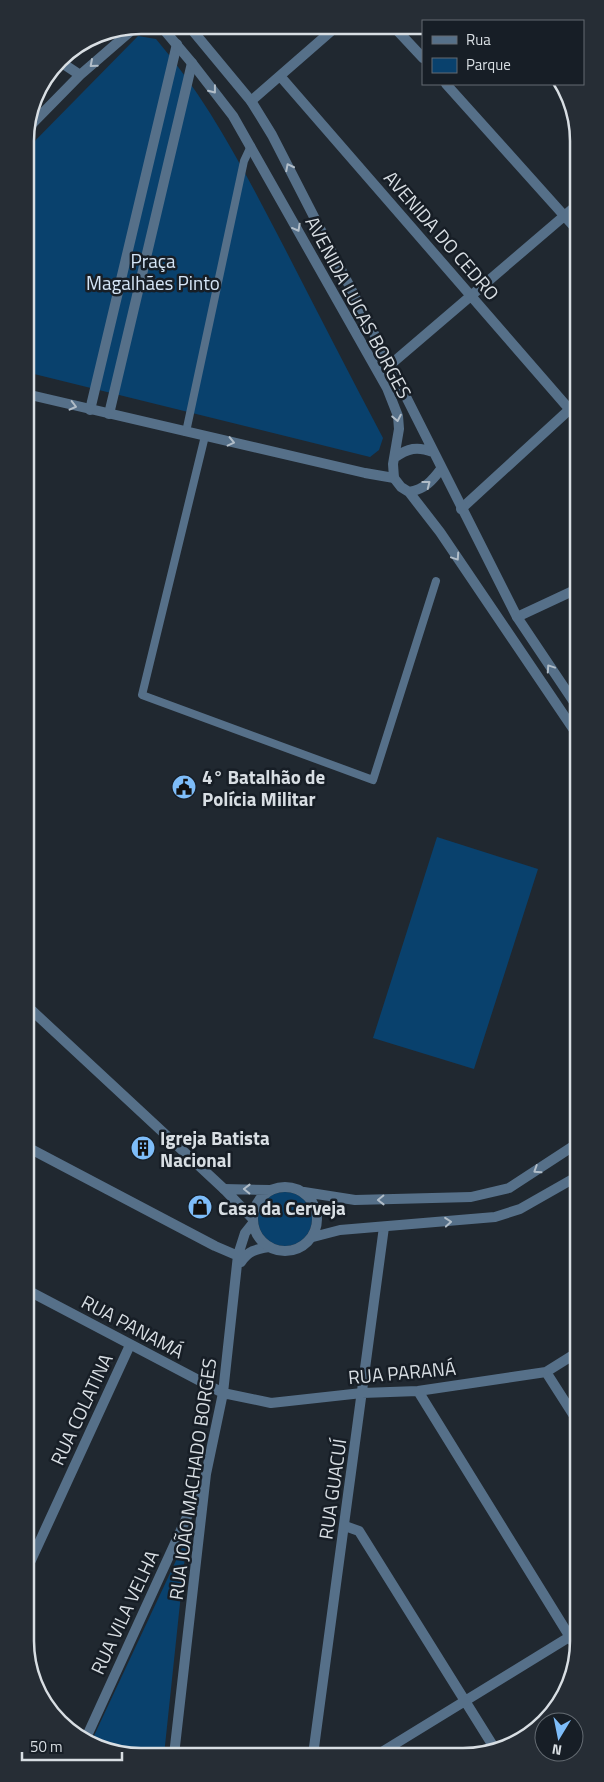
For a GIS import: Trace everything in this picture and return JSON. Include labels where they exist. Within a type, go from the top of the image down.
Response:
[{"type":"street","name":"AVENIDA LUCAS BORGES","points":[[168,34],[233,116],[393,402],[398,416],[399,429],[392,471],[394,478]]},
{"type":"street","name":"AVENIDA LUCAS BORGES","points":[[196,34],[251,100],[272,135],[517,617],[570,696]]},
{"type":"street","points":[[251,100],[328,34]]},
{"type":"street","points":[[401,34],[422,57]]},
{"type":"street","points":[[36,119],[80,76],[126,35]]},
{"type":"street","points":[[90,410],[176,44]]},
{"type":"street","points":[[109,414],[192,63]]},
{"type":"street","points":[[65,65],[80,76]]},
{"type":"street","name":"AVENIDA DO CEDRO","points":[[280,76],[570,409]]},
{"type":"street","points":[[447,85],[570,222]]},
{"type":"street","points":[[390,365],[570,211]]},
{"type":"street","points":[[34,396],[365,473],[394,478],[401,487],[409,492],[440,532],[570,724]]},
{"type":"street","points":[[461,509],[570,409]]},
{"type":"street","points":[[394,458],[404,451],[413,448],[423,448],[433,452]]},
{"type":"street","points":[[409,492],[416,491],[428,484],[441,469]]},
{"type":"street","points":[[517,617],[570,592]]},
{"type":"street","points":[[34,1011],[224,1189],[252,1221],[255,1233],[261,1241],[269,1247],[278,1251],[288,1252],[298,1249],[313,1237],[317,1228],[318,1218],[316,1208],[304,1192]]},
{"type":"street","points":[[224,1189],[270,1190],[287,1186],[304,1192],[355,1200],[471,1198],[509,1188],[570,1148]]},
{"type":"street","points":[[34,1151],[215,1246],[240,1256],[255,1249],[269,1247]]},
{"type":"street","points":[[313,1237],[340,1230],[494,1218],[520,1209],[570,1181]]},
{"type":"street","points":[[240,1256],[245,1234],[252,1221],[257,1202],[270,1190]]},
{"type":"street","name":"RUA GUACUÍ","points":[[314,1748],[384,1227]]},
{"type":"street","name":"RUA JOÃO MACHADO BORGES","points":[[175,1748],[206,1474],[223,1393],[240,1256]]},
{"type":"street","name":"RUA PANAMÁ","points":[[34,1294],[223,1393]]},
{"type":"street","name":"RUA COLATINA","points":[[34,1554],[130,1344]]},
{"type":"street","name":"RUA PARANÁ","points":[[223,1393],[271,1403],[362,1392],[418,1391],[546,1372],[570,1357]]},
{"type":"street","points":[[546,1372],[570,1410]]},
{"type":"street","points":[[418,1391],[570,1628]]},
{"type":"street","name":"RUA VILA VELHA","points":[[88,1734],[206,1474]]},
{"type":"street","points":[[345,1526],[359,1531],[493,1744]]},
{"type":"street","points":[[388,1748],[570,1636]]},
{"type":"lane","points":[[186,432],[244,161],[251,146]]},
{"type":"lane","points":[[205,436],[142,695],[374,780],[436,581]]},
{"type":"green space","name":"Praça Magalhães Pinto","points":[[138,36],[156,39],[193,87],[241,165],[383,438],[379,450],[370,457],[34,374],[34,142]]},
{"type":"green space","points":[[437,837],[538,869],[474,1069],[373,1038]]},
{"type":"green space","points":[[280,1192],[290,1192],[300,1196],[308,1204],[312,1219],[308,1234],[300,1242],[290,1246],[280,1246],[270,1242],[262,1234],[258,1224],[258,1214],[262,1204],[270,1196]]},
{"type":"green space","points":[[187,1537],[165,1748],[120,1746],[94,1737]]},
{"type":"place","name":"4° Batalhão de Polícia Militar","points":[[184,787]]},
{"type":"place","name":"Igreja Batista Nacional","points":[[143,1148]]},
{"type":"place","name":"Casa da Cerveja","points":[[200,1207]]}]
